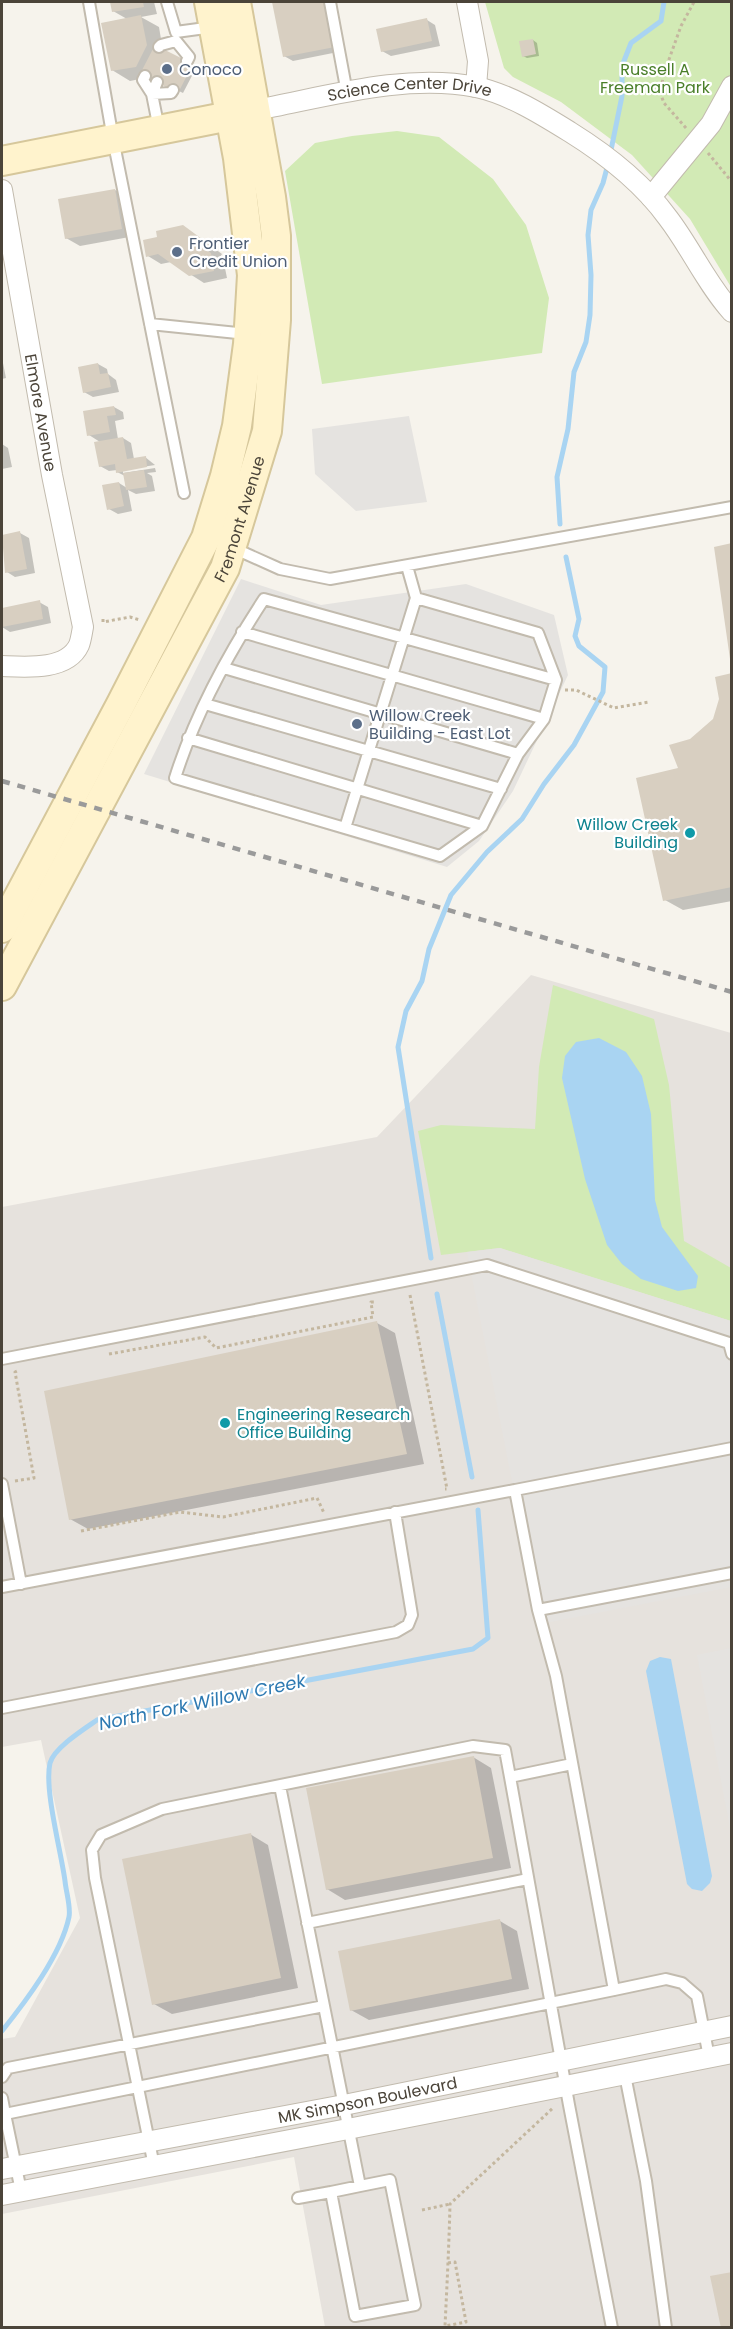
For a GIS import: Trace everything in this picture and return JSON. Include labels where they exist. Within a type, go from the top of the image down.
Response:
[{"type":"street","name":"Fremont Avenue","points":[[236,2],[243,113]]},
{"type":"street","points":[[467,2],[478,61],[476,87]]},
{"type":"street","name":"Fremont Avenue","points":[[2,928],[122,704],[219,543],[267,431],[261,335],[276,236],[243,113],[211,14]]},
{"type":"street","name":"Science Center Drive","points":[[2,160],[399,83],[432,82],[476,87],[501,95],[542,114],[618,164],[668,217],[718,296],[732,312]]},
{"type":"street","points":[[651,197],[711,124],[732,86]]},
{"type":"street","name":"Elmore Avenue","points":[[2,190],[52,475],[83,627],[79,645],[72,655],[56,663],[21,667],[2,666]]},
{"type":"street","name":"Fremont Avenue","points":[[2,986],[225,568],[219,543]]},
{"type":"street","name":"MK Simpson Boulevard","points":[[9,2168],[344,2105],[732,2026]]},
{"type":"street","name":"MK Simpson Boulevard","points":[[11,2193],[732,2053]]},
{"type":"lane","points":[[89,2],[113,139],[184,493]]},
{"type":"lane","points":[[167,2],[176,36],[189,57],[187,61]]},
{"type":"lane","points":[[330,2],[347,93]]},
{"type":"lane","points":[[159,47],[211,14]]},
{"type":"lane","points":[[171,53],[176,36]]},
{"type":"lane","points":[[145,76],[143,80],[152,94],[159,130]]},
{"type":"lane","points":[[152,94],[157,82]]},
{"type":"lane","points":[[152,94],[171,93],[172,90]]},
{"type":"lane","points":[[150,324],[261,335]]},
{"type":"lane","points":[[219,543],[280,569],[330,579],[732,507]]},
{"type":"lane","points":[[345,828],[416,598],[407,567]]},
{"type":"lane","points":[[416,598],[538,633],[556,680],[544,719],[518,753],[482,826],[440,856],[175,778],[188,738],[242,632],[264,599],[556,680]]},
{"type":"lane","points":[[242,632],[544,719]]},
{"type":"lane","points":[[224,668],[518,753]]},
{"type":"lane","points":[[205,704],[501,789]]},
{"type":"lane","points":[[188,738],[482,826]]},
{"type":"lane","points":[[2,1359],[487,1265],[729,1343],[732,1354]]},
{"type":"lane","points":[[2,1587],[732,1448]]},
{"type":"lane","points":[[6,1483],[21,1584]]},
{"type":"lane","points":[[516,1490],[538,1610],[556,1676],[614,1990]]},
{"type":"lane","points":[[2,1707],[396,1632],[408,1624],[412,1615],[394,1512]]},
{"type":"lane","points":[[538,1610],[732,1573]]},
{"type":"lane","points":[[154,2166],[95,1878],[92,1850],[101,1835],[162,1809],[473,1746],[505,1750],[565,2085],[612,2328]]},
{"type":"lane","points":[[510,1777],[573,1764]]},
{"type":"lane","points":[[280,1786],[360,2186]]},
{"type":"lane","points":[[308,1923],[528,1880]]},
{"type":"lane","points":[[5,2114],[666,1979],[682,1983],[697,1996],[709,2057]]},
{"type":"lane","points":[[2,2077],[8,2068],[324,2006]]},
{"type":"lane","points":[[625,2075],[646,2181],[666,2328]]},
{"type":"lane","points":[[2,2098],[11,2193]]},
{"type":"lane","points":[[298,2198],[390,2180],[415,2305],[355,2316],[331,2192]]},
{"type":"path","points":[[694,2],[681,26],[663,76],[661,95],[664,103],[732,182]]},
{"type":"path","points":[[102,620],[103,622],[135,618],[147,624]]},
{"type":"path","points":[[564,690],[576,690],[616,708],[649,702]]},
{"type":"path","points":[[408,1295],[410,1295],[447,1489],[436,1491]]},
{"type":"path","points":[[106,1354],[206,1337],[216,1348],[373,1317],[371,1302],[380,1301]]},
{"type":"path","points":[[6,1483],[34,1478],[15,1372],[25,1370]]},
{"type":"path","points":[[81,1531],[180,1512],[223,1517],[317,1498],[323,1513],[334,1511]]},
{"type":"path","points":[[422,2210],[450,2204],[553,2108]]},
{"type":"path","points":[[450,2204],[445,2326],[466,2322]]},
{"type":"path","points":[[448,2264],[455,2262],[468,2328]]},
{"type":"shaded area","points":[[409,416],[427,502],[356,511],[315,474],[312,429]]},
{"type":"shaded area","name":"Willow Creek Building - East Lot","points":[[241,579],[321,605],[466,584],[554,615],[568,675],[513,791],[479,841],[447,867],[144,774]]},
{"type":"shaded area","points":[[531,975],[731,1033],[731,2327],[325,2327],[294,2157],[2,2214],[2,2039],[15,2037],[80,1918],[41,1740],[2,1747],[2,1207],[377,1137]]},
{"type":"shaded area","points":[[500,1248],[731,1321],[731,1587],[540,1624],[467,1252]]},
{"type":"shaded area","points":[[732,1648],[731,1833],[697,1655]]},
{"type":"green space","name":"Russell A Freeman Park","points":[[485,2],[731,2],[731,287],[690,219],[632,155],[561,102],[513,77],[504,68]]},
{"type":"green space","points":[[397,131],[439,137],[493,179],[526,225],[549,298],[542,353],[322,384],[285,171],[315,143]]},
{"type":"green space","points":[[553,985],[654,1019],[669,1085],[684,1241],[731,1268],[731,1321],[500,1248],[441,1255],[418,1131],[441,1125],[535,1129],[539,1067]]},
{"type":"water","points":[[599,1038],[626,1052],[642,1076],[651,1114],[655,1200],[662,1227],[698,1276],[696,1288],[678,1291],[641,1279],[622,1264],[607,1245],[585,1179],[562,1078],[565,1056],[576,1042]]},
{"type":"water","points":[[660,1657],[671,1659],[712,1876],[710,1883],[702,1891],[692,1889],[687,1884],[646,1671],[650,1661]]},
{"type":"building","points":[[110,2],[143,2],[144,7],[112,12]]},
{"type":"building","points":[[272,2],[326,2],[335,47],[283,57]]},
{"type":"building","points":[[141,15],[147,45],[136,67],[111,71],[101,23]]},
{"type":"building","points":[[427,18],[432,41],[381,52],[376,29]]},
{"type":"building","points":[[533,39],[536,54],[522,57],[519,41]]},
{"type":"building","name":"Conoco","points":[[155,45],[193,64],[178,93],[140,74]]},
{"type":"building","points":[[115,189],[122,229],[65,239],[58,199]]},
{"type":"building","name":"Frontier Credit Union","points":[[183,225],[210,245],[206,250],[211,253],[214,271],[189,276],[158,254],[146,257],[143,240],[157,237],[156,231]]},
{"type":"building","points":[[98,363],[100,374],[108,373],[111,387],[83,393],[78,367]]},
{"type":"building","points":[[114,406],[116,415],[107,416],[110,432],[87,436],[83,411]]},
{"type":"building","points":[[123,437],[127,459],[146,456],[147,467],[116,473],[115,464],[99,467],[94,442]]},
{"type":"building","points":[[144,470],[147,487],[126,490],[123,473]]},
{"type":"building","points":[[119,482],[124,506],[107,510],[102,485]]},
{"type":"building","points":[[20,531],[27,569],[5,573],[2,535]]},
{"type":"building","points":[[732,543],[732,659],[730,659],[714,547]]},
{"type":"building","points":[[40,600],[43,619],[2,627],[2,608]]},
{"type":"building","name":"Willow Creek Building","points":[[732,673],[732,887],[663,901],[636,778],[678,768],[669,745],[690,739],[713,719],[719,699],[715,677]]},
{"type":"building","name":"Engineering Research Office Building","points":[[377,1321],[407,1454],[69,1520],[44,1391]]},
{"type":"building","points":[[474,1756],[493,1858],[326,1890],[306,1788]]},
{"type":"building","points":[[251,1833],[281,1978],[152,2005],[122,1859]]},
{"type":"building","points":[[500,1919],[512,1979],[350,2011],[338,1951]]},
{"type":"building","points":[[732,2272],[732,2328],[721,2328],[710,2276]]},
{"type":"waterway","name":"North Fork Willow Creek","points":[[610,155],[622,96],[622,66],[631,43],[661,21],[664,2]]},
{"type":"waterway","name":"North Fork Willow Creek","points":[[560,524],[557,477],[568,429],[574,372],[586,342],[590,315],[591,275],[588,235],[591,210],[603,183],[608,164]]},
{"type":"waterway","name":"North Fork Willow Creek","points":[[431,1258],[398,1047],[406,1011],[422,981],[429,949],[451,895],[487,852],[522,819],[544,784],[574,745],[603,692],[605,667],[579,646],[575,636],[579,619],[566,557]]},
{"type":"waterway","name":"North Fork Willow Creek","points":[[437,1294],[472,1477]]},
{"type":"waterway","name":"North Fork Willow Creek","points":[[2,2031],[32,1992],[51,1962],[59,1947],[69,1917],[69,1904],[49,1788],[50,1763],[57,1751],[97,1720],[473,1649],[488,1638],[478,1510]]},
{"type":"railway","points":[[2,781],[732,992]]},
{"type":"place","name":"Conoco","points":[[167,69]]},
{"type":"place","name":"Frontier Credit Union","points":[[177,252]]},
{"type":"place","name":"Willow Creek Building - East Lot","points":[[357,724]]},
{"type":"place","name":"Willow Creek Building","points":[[690,833]]},
{"type":"place","name":"Engineering Research Office Building","points":[[225,1423]]}]
